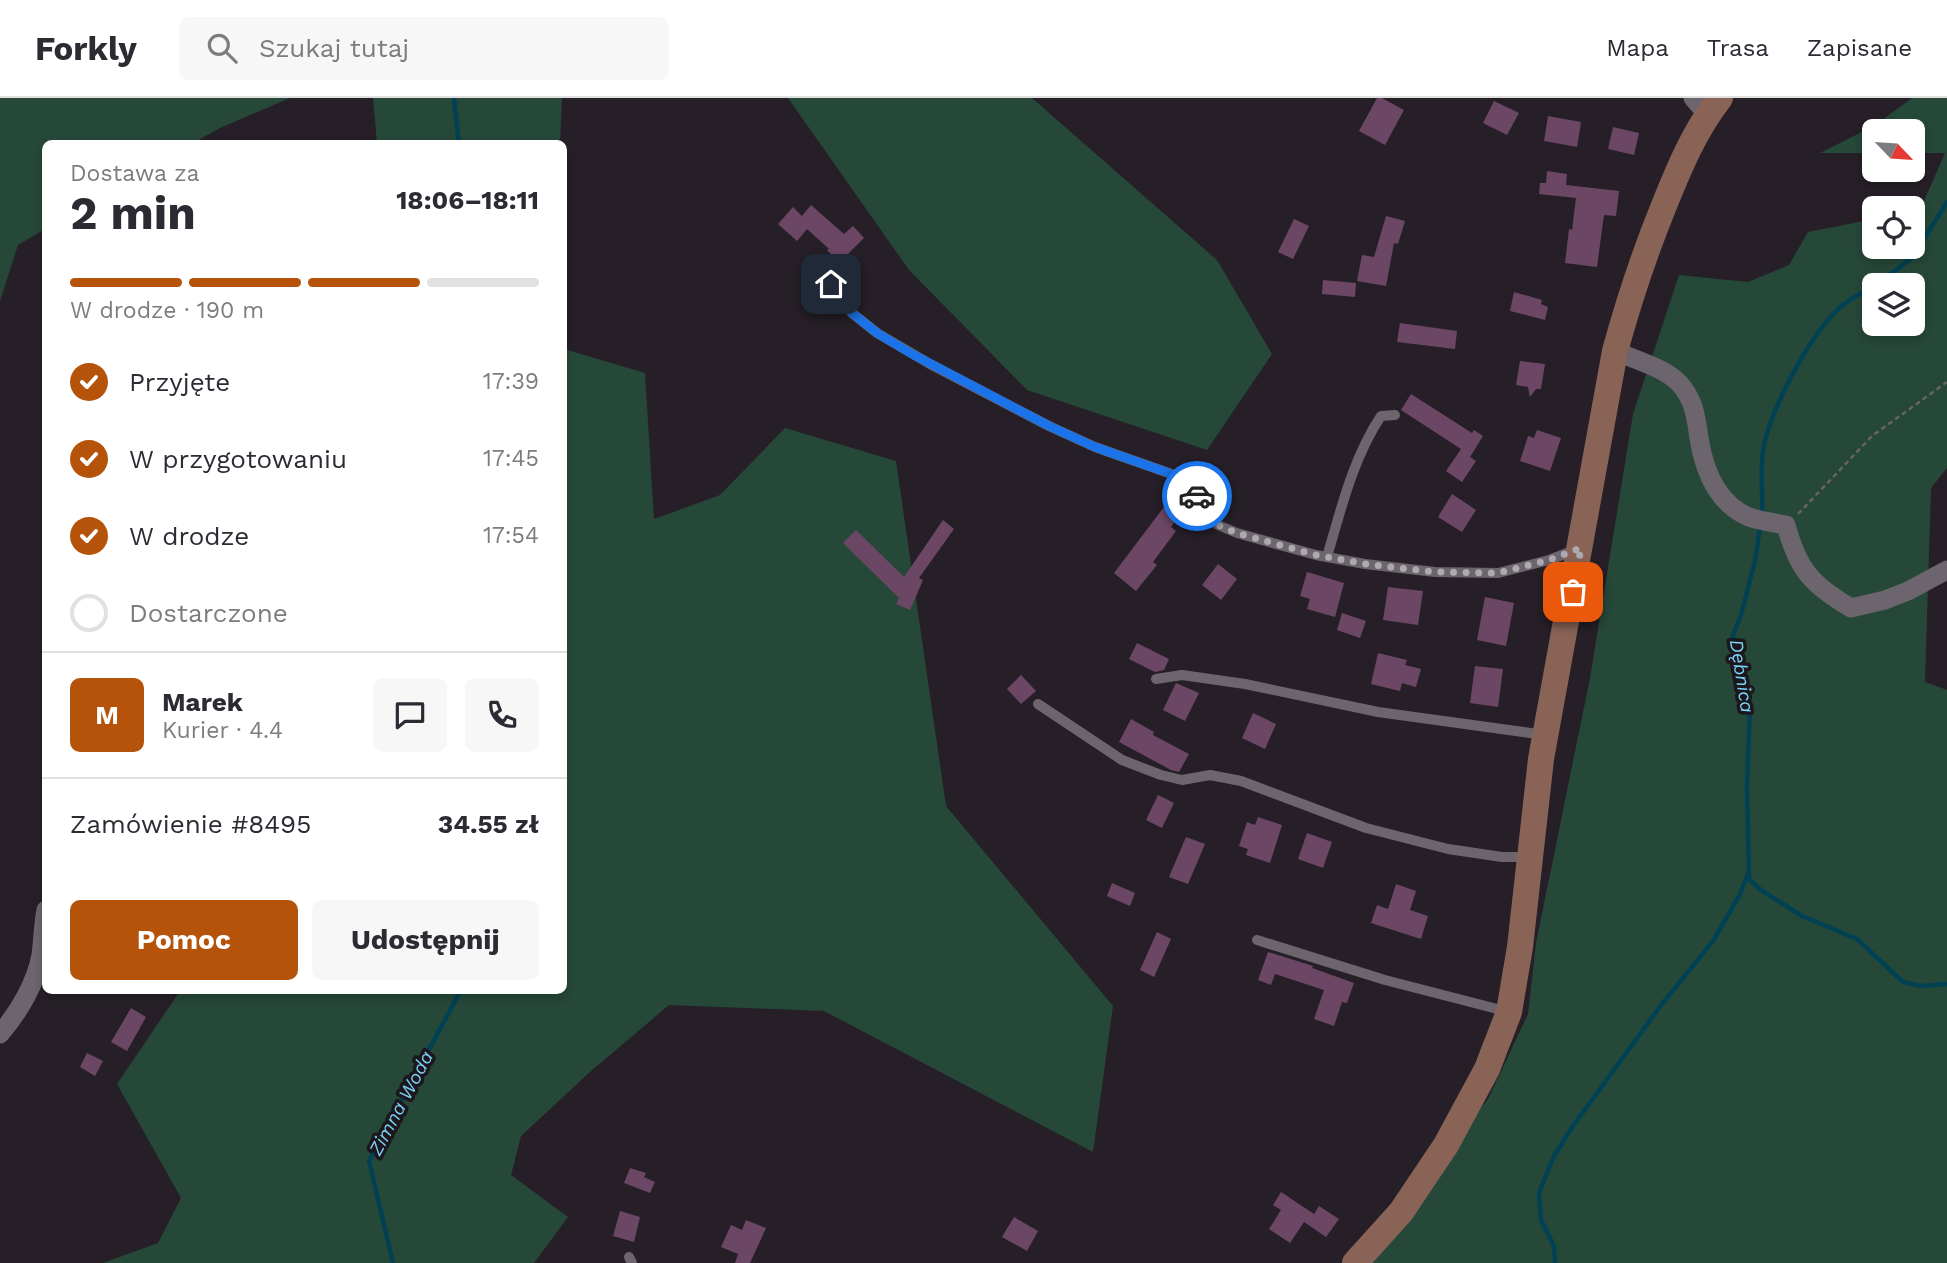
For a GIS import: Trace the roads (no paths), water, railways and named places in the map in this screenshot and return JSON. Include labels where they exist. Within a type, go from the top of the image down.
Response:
[{"type":"street","points":[[1355,1263],[1401,1212],[1446,1145],[1488,1069],[1509,1012],[1520,947],[1541,759],[1615,352],[1645,252],[1707,103]]},
{"type":"street","points":[[1615,352],[1660,370],[1678,382],[1696,410],[1704,468],[1716,490],[1749,517],[1786,525],[1794,553],[1823,592],[1851,608],[1908,591],[1947,570]]},
{"type":"street","points":[[0,1034],[22,1003],[36,976],[42,944]]},
{"type":"lane","points":[[831,284],[852,313],[877,333],[930,364],[1072,436],[1180,477],[1218,525],[1237,533],[1327,557],[1435,572],[1498,573],[1549,560],[1581,548]]},
{"type":"lane","points":[[1327,557],[1347,488],[1370,432],[1381,416],[1395,415]]},
{"type":"lane","points":[[1156,679],[1193,676],[1378,712],[1546,735]]},
{"type":"lane","points":[[1038,704],[1122,760],[1161,775],[1182,780],[1210,775],[1241,781],[1366,828],[1448,849],[1502,857],[1530,857]]},
{"type":"lane","points":[[1257,940],[1385,980],[1509,1012]]},
{"type":"waterway","name":"Zimna Woda","points":[[454,98],[459,140]]},
{"type":"waterway","name":"Dębnica","points":[[1892,273],[1913,257],[1947,202]]},
{"type":"waterway","name":"Dębnica","points":[[1762,515],[1763,450],[1782,395],[1803,355],[1827,321],[1846,302],[1862,292]]},
{"type":"waterway","name":"Dębnica","points":[[1760,527],[1755,561],[1733,635],[1734,647],[1741,659],[1750,705],[1747,787],[1749,879],[1761,890],[1802,916],[1857,939],[1903,982],[1921,986],[1947,984]]},
{"type":"waterway","points":[[1555,1263],[1554,1246],[1541,1220],[1539,1193],[1554,1156],[1662,1004],[1713,941],[1739,896],[1748,874]]},
{"type":"waterway","name":"Zimna Woda","points":[[393,1263],[369,1161],[459,994]]}]
